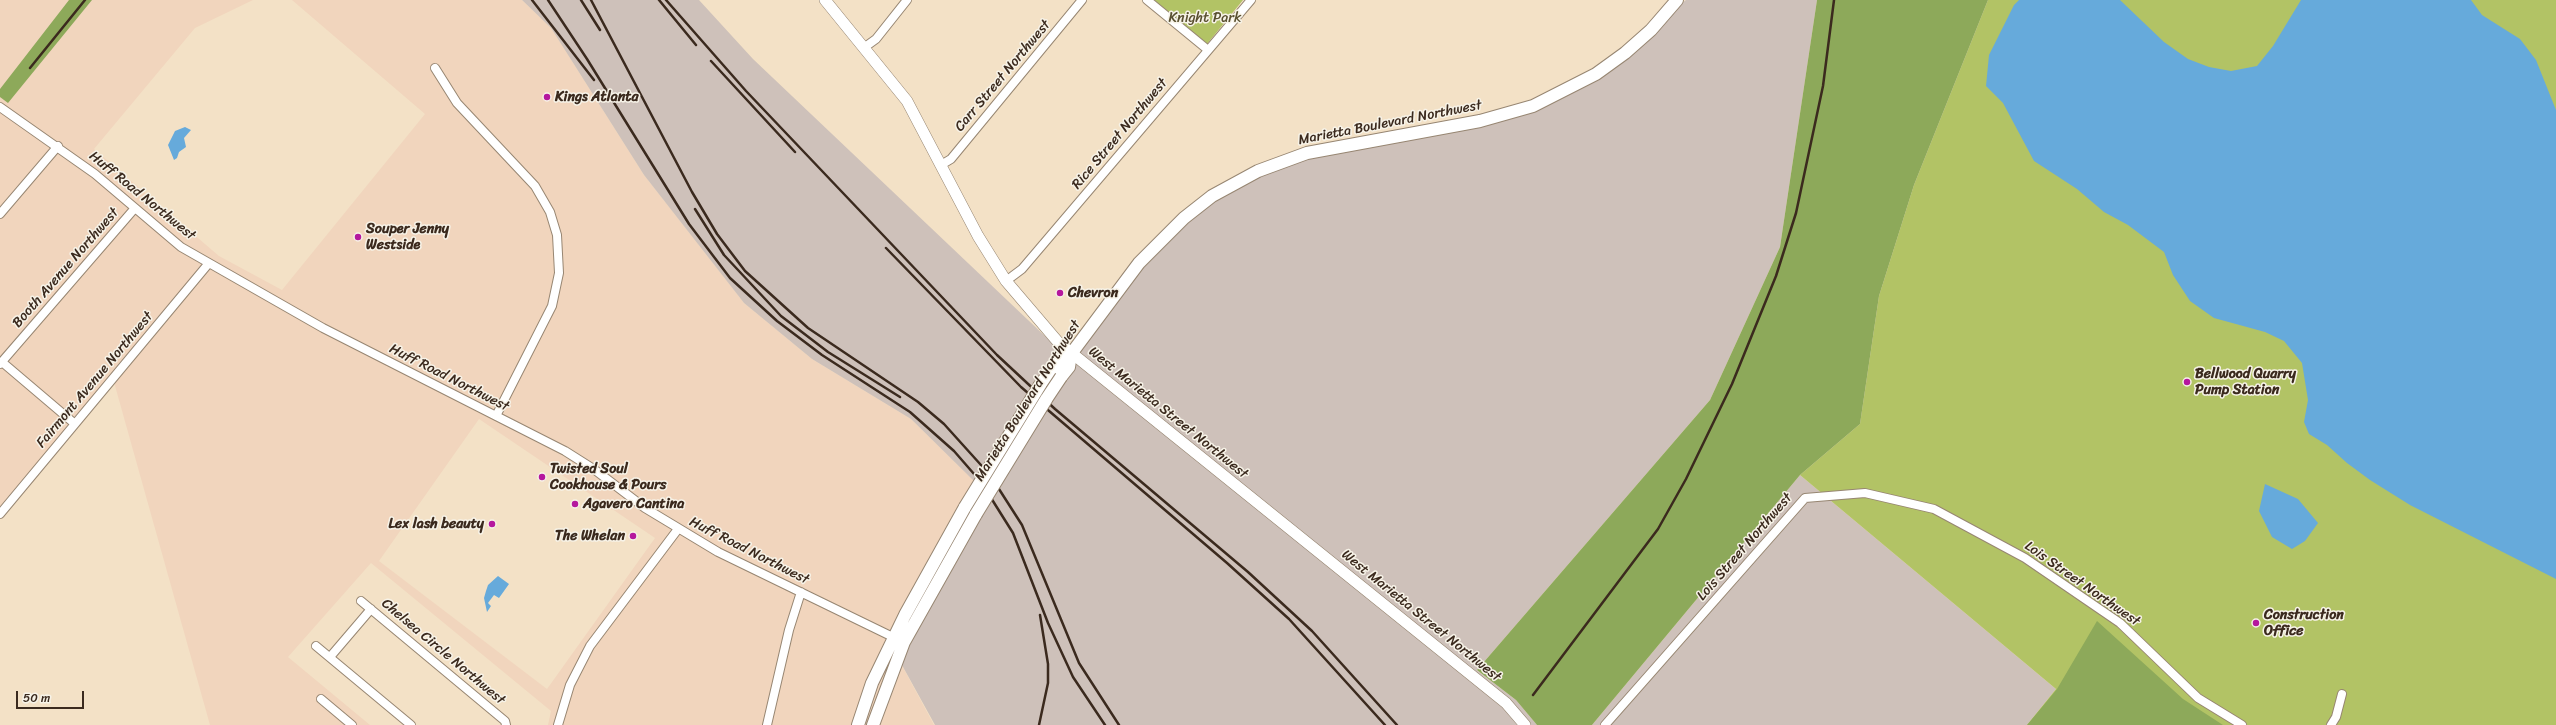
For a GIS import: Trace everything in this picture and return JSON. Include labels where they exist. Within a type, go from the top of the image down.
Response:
[{"type":"main road","name":"Marietta Boulevard Northwest","points":[[873,725],[899,640],[1047,398],[1069,368],[1071,354],[1144,257],[1184,218],[1212,196],[1258,171],[1307,153],[1480,121],[1533,106],[1571,88],[1625,53],[1651,30],[1677,0]]},
{"type":"main road","points":[[858,725],[872,682],[899,640],[926,576],[965,507],[1040,385],[1060,359],[1071,354]]},
{"type":"street","name":"West Marietta Street Northwest","points":[[825,0],[907,100],[978,236],[1006,281],[1027,308],[1071,354],[1506,703],[1525,725]]},
{"type":"street","points":[[865,47],[876,38],[907,0]]},
{"type":"street","name":"Carr Street Northwest","points":[[942,165],[951,159],[1082,0]]},
{"type":"street","points":[[1147,0],[1208,50]]},
{"type":"street","name":"Rice Street Northwest","points":[[1006,281],[1022,269],[1251,0]]},
{"type":"street","points":[[435,68],[457,103],[535,186],[550,212],[557,235],[559,273],[552,306],[496,416]]},
{"type":"street","name":"Huff Road Northwest","points":[[0,107],[58,146],[181,247],[323,328],[580,459],[645,508],[718,552],[899,640]]},
{"type":"street","points":[[0,214],[58,146]]},
{"type":"street","name":"Booth Avenue Northwest","points":[[1,363],[135,208]]},
{"type":"street","name":"Fairmont Avenue Northwest","points":[[0,514],[209,263]]},
{"type":"street","points":[[1,363],[75,424]]},
{"type":"street","name":"Lois Street Northwest","points":[[1605,725],[1805,498],[1866,493],[1934,509],[2025,558],[2120,623],[2198,698],[2242,725]]},
{"type":"street","points":[[558,725],[570,685],[590,646],[678,529]]},
{"type":"street","points":[[768,725],[789,630],[801,592]]},
{"type":"street","name":"Chelsea Circle Northwest","points":[[361,601],[505,721],[506,725]]},
{"type":"street","points":[[330,657],[371,609]]},
{"type":"street","points":[[316,646],[411,725]]},
{"type":"street","points":[[2331,725],[2336,717],[2342,694]]},
{"type":"street","points":[[321,699],[352,725]]},
{"type":"shaded area","points":[[0,0],[253,0],[195,28],[94,149],[219,256],[282,290],[425,114],[292,0],[522,0],[551,28],[644,175],[744,303],[812,359],[911,419],[979,486],[892,647],[934,725],[548,725],[551,711],[371,563],[288,657],[370,725],[210,725],[112,375],[0,512]],"holes":[[[479,419],[655,538],[547,689],[379,561]]]},
{"type":"shaded area","points":[[522,0],[699,0],[753,59],[1067,357],[1184,212],[1290,160],[1564,94],[1686,0],[1817,0],[1780,247],[1710,400],[1477,670],[1516,700],[1537,725],[935,725],[892,647],[979,486],[911,419],[812,359],[744,303],[644,175],[551,28]]},
{"type":"shaded area","points":[[1800,475],[2056,689],[2027,725],[1592,725]]},
{"type":"green space","points":[[69,0],[92,0],[8,103],[0,97],[0,89]]},
{"type":"green space","name":"Knight Park","points":[[1154,0],[1243,0],[1207,44]]},
{"type":"green space","points":[[1817,0],[1988,0],[1914,185],[1879,296],[1860,424],[1800,475],[1592,725],[1537,725],[1516,700],[1477,670],[1710,400],[1780,247]]},
{"type":"green space","points":[[1988,0],[2556,0],[2556,725],[2027,725],[2056,689],[1800,475],[1860,424],[1879,296],[1914,185]]},
{"type":"green space","points":[[2097,621],[2183,699],[2223,725],[2027,725],[2057,689]]},
{"type":"water","points":[[2019,0],[2120,0],[2164,42],[2188,59],[2209,67],[2231,71],[2257,66],[2273,46],[2301,0],[2471,0],[2482,15],[2520,39],[2536,60],[2556,110],[2556,579],[2410,505],[2370,480],[2347,463],[2327,445],[2309,434],[2304,422],[2308,400],[2302,363],[2284,341],[2265,332],[2214,318],[2190,301],[2173,275],[2164,252],[2128,225],[2104,212],[2077,189],[2034,161],[2003,103],[1986,86],[1989,55],[2014,5]]},
{"type":"water","points":[[185,127],[191,130],[184,138],[186,147],[179,152],[177,158],[174,160],[168,145],[175,131]]},
{"type":"water","points":[[2265,484],[2298,499],[2318,523],[2305,541],[2292,549],[2272,537],[2259,511]]},
{"type":"water","points":[[498,576],[509,584],[499,598],[494,595],[488,603],[491,606],[487,612],[484,598],[486,591],[488,585]]},
{"type":"railway","points":[[30,68],[85,0]]},
{"type":"railway","points":[[532,0],[594,80]]},
{"type":"railway","points":[[548,0],[587,59],[689,224],[730,278],[777,321],[822,355],[910,412],[954,451],[981,482],[1013,533],[1048,623],[1073,677],[1105,725]]},
{"type":"railway","points":[[581,0],[600,30]]},
{"type":"railway","points":[[591,0],[692,192],[717,234],[745,271],[808,328],[918,402],[944,424],[990,475],[1022,525],[1079,663],[1119,725]]},
{"type":"railway","points":[[659,0],[696,45]]},
{"type":"railway","points":[[666,0],[746,91],[997,355],[1055,409],[1248,572],[1312,631],[1397,725]]},
{"type":"railway","points":[[1533,695],[1658,529],[1686,479],[1732,384],[1776,276],[1796,213],[1823,86],[1834,0]]},
{"type":"railway","points":[[711,61],[795,152]]},
{"type":"railway","points":[[695,209],[724,255],[781,316],[828,352],[900,397]]},
{"type":"railway","points":[[886,248],[1021,387],[1227,563],[1289,619],[1385,725]]},
{"type":"railway","points":[[1039,725],[1048,683],[1048,664],[1040,615]]},
{"type":"place","name":"Kings Atlanta","points":[[547,97]]},
{"type":"place","name":"Souper Jenny Westside","points":[[358,237]]},
{"type":"place","name":"Chevron","points":[[1060,293]]},
{"type":"place","name":"Bellwood Quarry Pump Station","points":[[2187,382]]},
{"type":"place","name":"Twisted Soul Cookhouse & Pours","points":[[542,477]]},
{"type":"place","name":"Agavero Cantina","points":[[575,504]]},
{"type":"place","name":"Lex lash beauty","points":[[492,524]]},
{"type":"place","name":"The Whelan","points":[[633,536]]},
{"type":"place","name":"Construction Office","points":[[2256,623]]}]
